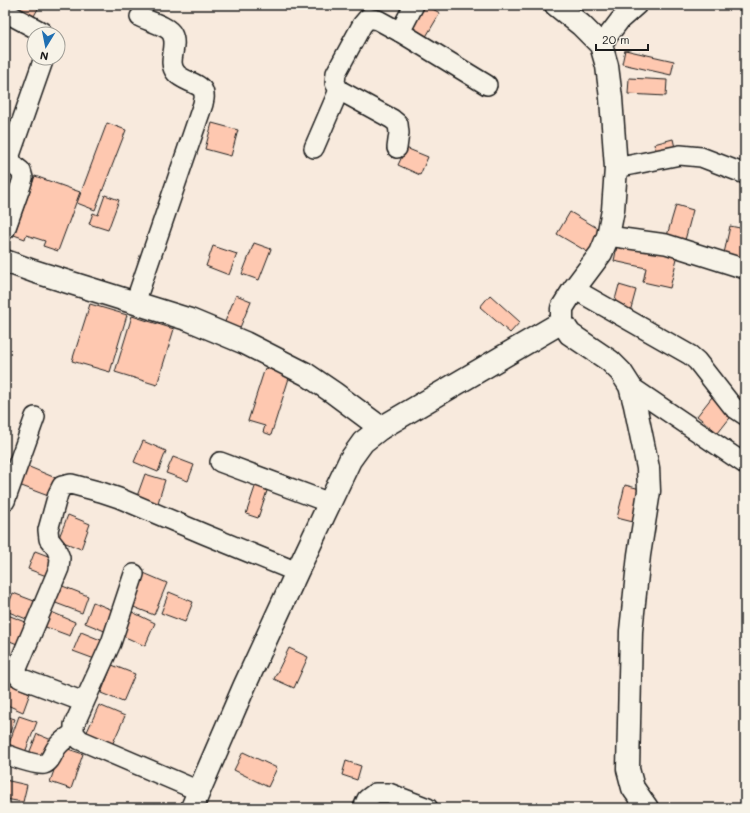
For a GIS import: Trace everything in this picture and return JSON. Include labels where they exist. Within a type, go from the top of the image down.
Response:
[{"type":"street","points":[[400,32],[414,5]]},
{"type":"street","points":[[556,5],[581,24],[601,45],[607,66],[612,98],[616,168],[613,210],[608,236],[601,253],[574,289],[562,308],[562,322],[570,334],[610,360],[622,372],[630,386],[648,468],[649,492],[639,555],[632,624],[628,769],[633,788],[647,808]]},
{"type":"street","points":[[601,45],[620,20],[637,5]]},
{"type":"street","points":[[5,12],[31,26]]},
{"type":"street","points":[[135,303],[203,104],[205,94],[201,87],[182,78],[176,73],[172,62],[174,44],[172,34],[165,28],[140,17]]},
{"type":"street","points":[[397,148],[399,132],[398,124],[392,119],[339,90],[335,83],[336,73],[362,25],[368,18],[378,20],[400,32],[487,85]]},
{"type":"street","points":[[5,230],[23,178],[22,171],[11,162],[10,155],[41,66]]},
{"type":"street","points":[[314,148],[339,90]]},
{"type":"street","points":[[616,168],[680,155],[701,157],[745,174]]},
{"type":"street","points":[[608,236],[666,244],[745,268]]},
{"type":"street","points":[[5,261],[190,320],[244,343],[312,378],[381,428]]},
{"type":"street","points":[[574,289],[690,355],[697,361],[733,407],[745,415]]},
{"type":"street","points":[[134,574],[111,642],[74,725],[74,733],[80,740],[196,799],[244,687],[350,460],[364,442],[381,428],[562,322]]},
{"type":"street","points":[[630,386],[745,464]]},
{"type":"street","points":[[5,500],[35,417]]},
{"type":"street","points":[[220,462],[330,502]]},
{"type":"street","points":[[84,702],[20,678],[16,673],[59,568],[60,558],[56,548],[49,539],[48,530],[58,494],[62,486],[71,484],[113,496],[297,572]]},
{"type":"street","points":[[5,754],[37,764],[44,764],[49,761],[57,746],[74,733]]},
{"type":"street","points":[[363,808],[367,799],[375,793],[389,794],[428,808]]},
{"type":"building","points":[[14,5],[40,5],[34,16]]},
{"type":"building","points":[[425,5],[440,13],[424,40],[410,32]]},
{"type":"building","points":[[625,50],[674,61],[671,75],[622,64]]},
{"type":"building","points":[[629,78],[667,80],[666,96],[628,94]]},
{"type":"building","points":[[107,123],[126,130],[95,210],[77,203]]},
{"type":"building","points":[[212,123],[238,130],[231,156],[205,149]]},
{"type":"building","points":[[5,124],[18,129],[5,143]]},
{"type":"building","points":[[673,139],[676,152],[657,157],[654,144]]},
{"type":"building","points":[[406,148],[428,157],[420,175],[398,165]]},
{"type":"building","points":[[35,176],[80,192],[58,251],[43,246],[45,241],[26,235],[25,239],[14,235]]},
{"type":"building","points":[[105,195],[119,200],[108,230],[89,224],[93,213],[98,215]]},
{"type":"building","points":[[676,205],[693,210],[684,244],[666,239]]},
{"type":"building","points":[[570,212],[604,232],[591,254],[557,234]]},
{"type":"building","points":[[730,226],[745,229],[745,263],[723,258]]},
{"type":"building","points":[[618,241],[678,254],[670,288],[643,282],[646,268],[614,261]]},
{"type":"building","points":[[254,243],[271,249],[259,280],[242,274]]},
{"type":"building","points":[[213,246],[237,254],[229,275],[206,266]]},
{"type":"building","points":[[619,285],[636,290],[630,312],[613,307]]},
{"type":"building","points":[[236,295],[251,301],[239,330],[224,324]]},
{"type":"building","points":[[490,295],[520,322],[510,333],[480,307]]},
{"type":"building","points":[[90,304],[127,315],[110,372],[72,361]]},
{"type":"building","points":[[132,316],[174,329],[157,385],[115,372]]},
{"type":"building","points":[[265,368],[290,375],[271,435],[263,432],[265,426],[248,421]]},
{"type":"building","points":[[745,384],[745,402],[738,398]]},
{"type":"building","points":[[712,397],[733,414],[718,433],[697,416]]},
{"type":"building","points":[[143,441],[166,451],[158,472],[134,462]]},
{"type":"building","points":[[173,457],[194,465],[188,481],[166,473]]},
{"type":"building","points":[[27,466],[58,479],[51,497],[19,485]]},
{"type":"building","points":[[145,474],[165,480],[157,506],[136,499]]},
{"type":"building","points":[[257,481],[269,485],[258,518],[246,514]]},
{"type":"building","points":[[625,485],[644,490],[637,523],[617,518]]},
{"type":"building","points":[[68,515],[90,524],[81,549],[58,540]]},
{"type":"building","points":[[35,551],[56,559],[49,577],[28,569]]},
{"type":"building","points":[[139,571],[167,583],[154,615],[126,604]]},
{"type":"building","points":[[60,585],[88,596],[82,613],[53,602]]},
{"type":"building","points":[[169,592],[193,602],[185,622],[161,613]]},
{"type":"building","points":[[13,593],[42,604],[34,622],[6,611]]},
{"type":"building","points":[[93,602],[115,611],[107,632],[85,623]]},
{"type":"building","points":[[49,611],[75,622],[70,636],[43,626]]},
{"type":"building","points":[[132,612],[155,623],[145,646],[121,635]]},
{"type":"building","points":[[5,614],[31,624],[22,646],[5,639]]},
{"type":"building","points":[[81,632],[108,643],[100,661],[73,651]]},
{"type":"building","points":[[289,648],[308,657],[294,688],[274,679]]},
{"type":"building","points":[[112,665],[135,674],[123,702],[101,693]]},
{"type":"building","points":[[9,684],[30,693],[23,712],[5,704],[5,694]]},
{"type":"building","points":[[99,705],[125,716],[112,745],[86,734]]},
{"type":"building","points":[[5,716],[15,719],[5,745]]},
{"type":"building","points":[[19,716],[37,722],[24,755],[7,749]]},
{"type":"building","points":[[37,734],[54,741],[46,762],[28,756]]},
{"type":"building","points":[[62,747],[83,754],[71,789],[50,782]]},
{"type":"building","points":[[243,752],[277,768],[268,787],[234,770]]},
{"type":"building","points":[[346,761],[361,766],[357,780],[342,775]]},
{"type":"building","points":[[5,780],[27,785],[23,802],[5,799]]}]
